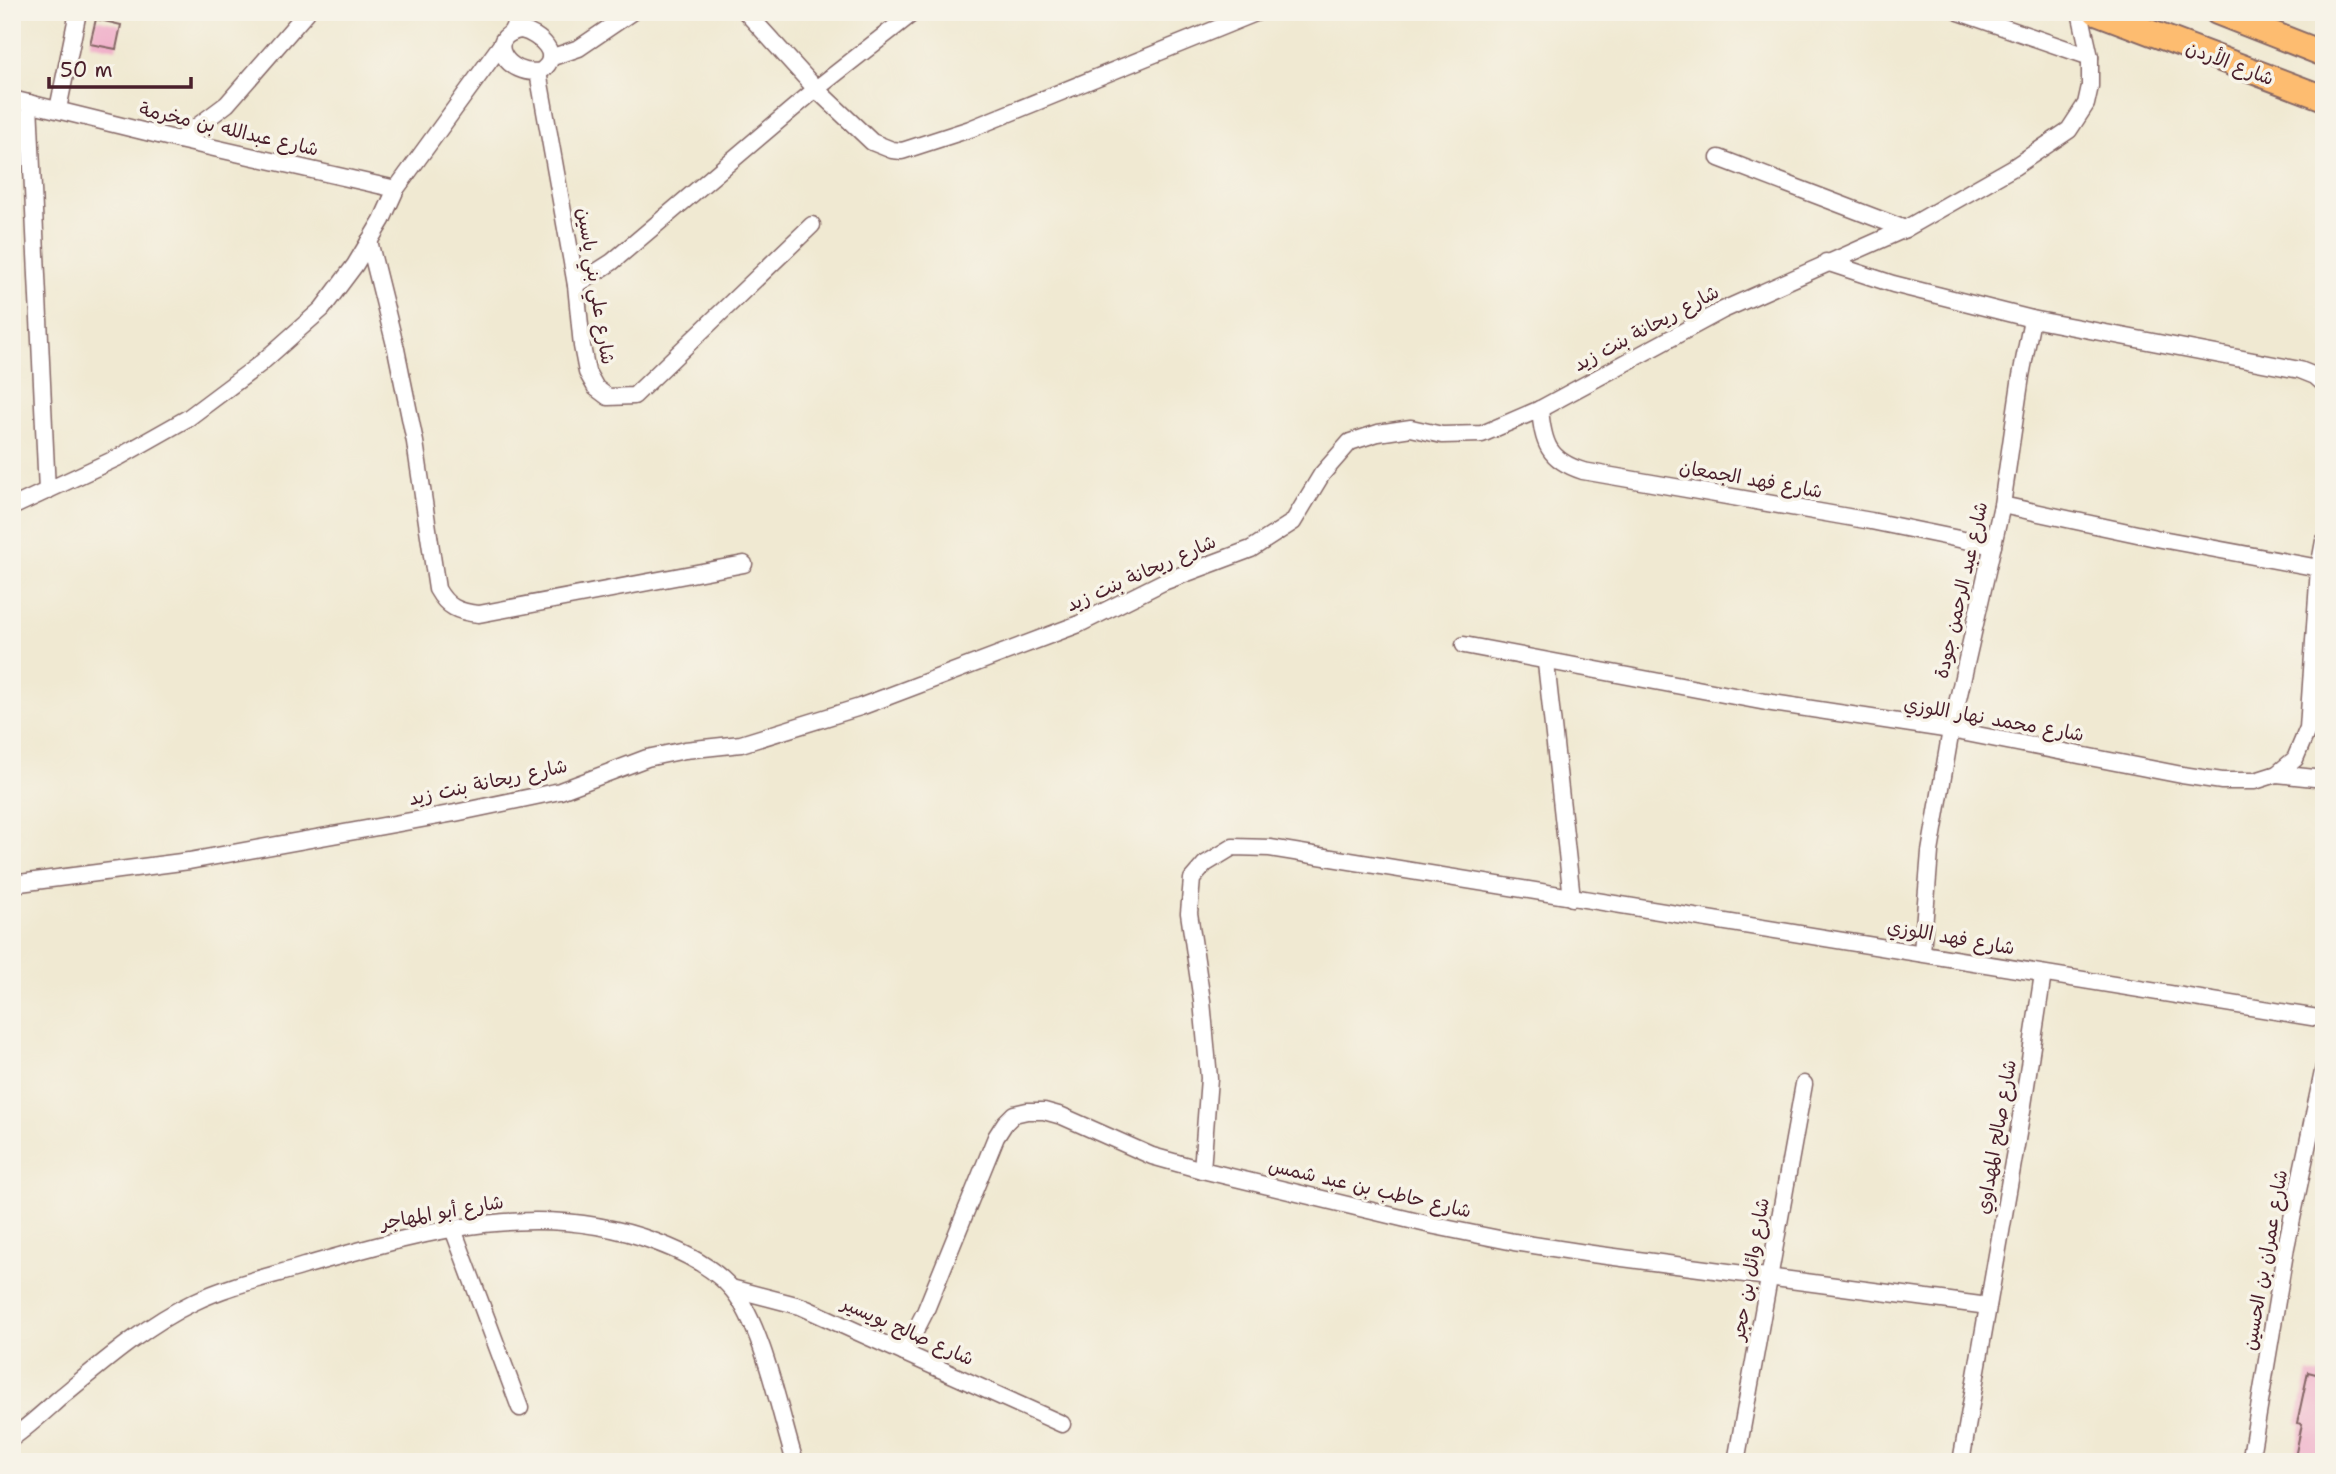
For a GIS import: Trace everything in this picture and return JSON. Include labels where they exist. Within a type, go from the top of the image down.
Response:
[{"type":"highway","name":"شارع الأردن","points":[[2096,12],[2324,98]]},
{"type":"highway","points":[[2217,12],[2324,54]]},
{"type":"street","points":[[58,109],[78,12]]},
{"type":"street","points":[[179,140],[227,104],[307,12]]},
{"type":"street","points":[[12,508],[119,457],[188,418],[261,364],[322,309],[355,265],[382,220],[396,189],[506,39],[521,12]]},
{"type":"street","points":[[550,58],[579,48],[632,12]]},
{"type":"street","points":[[746,12],[816,89],[872,142],[902,151],[970,129],[1258,12]]},
{"type":"street","points":[[576,285],[612,262],[816,89],[914,12]]},
{"type":"street","points":[[1959,12],[2090,57]]},
{"type":"street","name":"شارع ريحانة بنت زيد","points":[[12,884],[189,861],[455,813],[560,791],[648,758],[685,750],[741,744],[860,708],[1079,624],[1163,582],[1251,549],[1293,522],[1322,474],[1350,442],[1378,433],[1411,428],[1443,435],[1482,434],[1540,409],[1723,310],[1905,229],[2014,167],[2069,130],[2086,104],[2090,86],[2090,57],[2080,12]]},
{"type":"street","points":[[521,30],[535,34],[546,44],[550,58],[547,67],[538,72],[524,72],[514,67],[504,56],[506,39],[521,30]]},
{"type":"street","name":"شارع علي بني ياسين","points":[[538,72],[576,285],[587,372],[596,388],[608,397],[634,396],[812,225]]},
{"type":"street","name":"شارع عبدالله بن مخرمة","points":[[12,99],[396,189]]},
{"type":"street","points":[[29,103],[47,491]]},
{"type":"street","points":[[1719,158],[1905,229]]},
{"type":"street","points":[[369,241],[393,335],[415,442],[437,589],[444,602],[460,612],[478,614],[744,564]]},
{"type":"street","points":[[1826,262],[1941,297],[2032,319],[2300,370],[2321,379]]},
{"type":"street","name":"شارع عبد الرحمن جودة","points":[[1922,953],[1930,852],[1951,730],[2002,505],[2032,319]]},
{"type":"street","name":"شارع فهد الجمعان","points":[[1540,409],[1546,444],[1553,455],[1569,467],[1871,521],[1993,546]]},
{"type":"street","points":[[2002,505],[2156,538],[2319,568]]},
{"type":"street","points":[[2277,774],[2295,759],[2308,727],[2319,568],[2324,541]]},
{"type":"street","name":"شارع محمد نهار اللوزي","points":[[1464,645],[1546,663],[1766,702],[1951,730],[2222,781],[2255,781],[2277,774],[2324,779]]},
{"type":"street","points":[[1546,663],[1572,898]]},
{"type":"street","name":"شارع فهد اللوزي","points":[[1202,1170],[1209,1078],[1202,1001],[1189,913],[1192,878],[1205,864],[1233,847],[1270,848],[2324,1019]]},
{"type":"street","name":"شارع صالح المهداوي","points":[[1988,1307],[2043,974]]},
{"type":"street","name":"شارع عمران بن الحسين","points":[[2250,1462],[2286,1247],[2324,1067]]},
{"type":"street","name":"شارع وائل بن حجر","points":[[1736,1462],[1753,1380],[1804,1084]]},
{"type":"street","name":"شارع حاطب بن عبد شمس","points":[[904,1353],[925,1311],[996,1137],[1014,1114],[1027,1111],[1044,1111],[1062,1116],[1152,1156],[1202,1170],[1367,1211],[1514,1242],[1988,1307]]},
{"type":"street","name":"شارع أبو المهاجر","points":[[12,1438],[127,1345],[194,1302],[248,1281],[355,1251],[453,1229],[524,1219],[570,1220],[614,1228],[678,1250],[712,1271],[731,1288],[752,1325],[794,1458]]},
{"type":"street","points":[[453,1229],[520,1408]]},
{"type":"street","name":"شارع صالح بويسير","points":[[731,1288],[800,1306],[1062,1424]]},
{"type":"street","points":[[1961,1462],[1988,1307]]},
{"type":"street","points":[[794,1458],[811,1462]]},
{"type":"building","points":[[96,19],[121,25],[116,49],[90,44]]},
{"type":"building","points":[[2308,1372],[2324,1376],[2324,1462],[2294,1462],[2302,1424],[2297,1423]]}]
